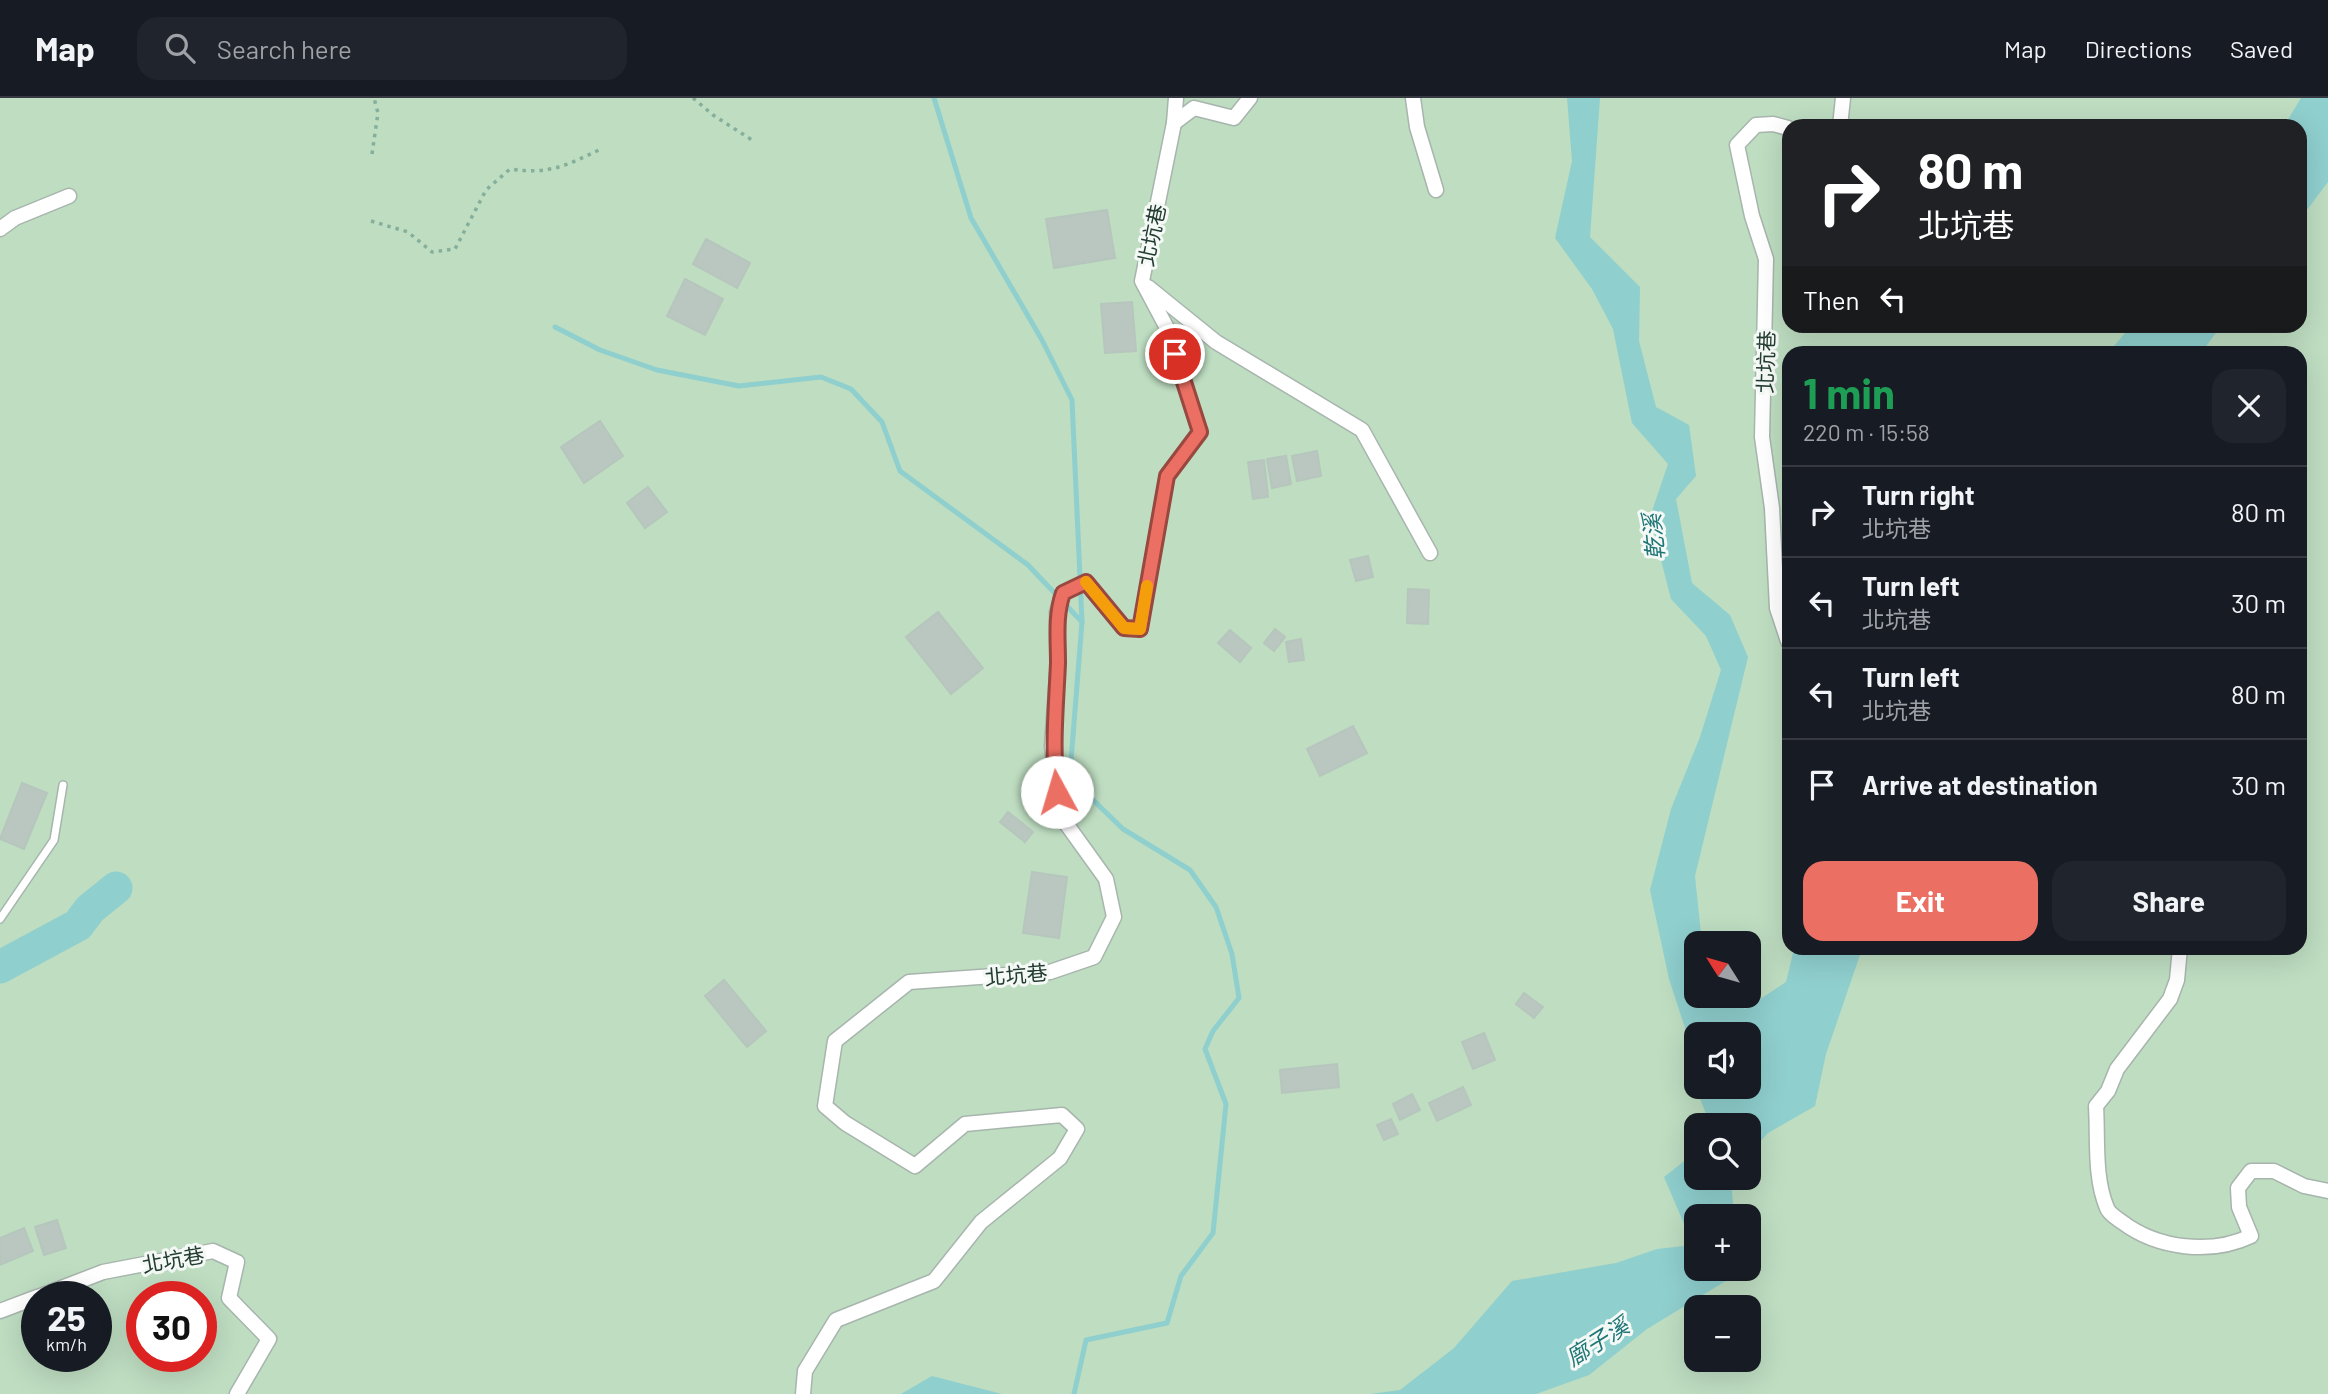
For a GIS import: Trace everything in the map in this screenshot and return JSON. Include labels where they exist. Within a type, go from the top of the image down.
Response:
[{"type":"street","name":"北坑巷","points":[[803,1394],[805,1371],[836,1320],[934,1281],[981,1222],[1060,1158],[1077,1129],[1062,1115],[965,1124],[915,1166],[845,1123],[825,1106],[835,1041],[909,982],[1051,972],[1094,957],[1114,917],[1106,879],[1060,815],[1052,746],[1058,662],[1057,612],[1063,593],[1086,582],[1124,628],[1140,629],[1167,476],[1200,432],[1167,328],[1142,281],[1174,123],[1175,98]]},
{"type":"street","points":[[1174,123],[1194,108],[1234,118],[1250,98]]},
{"type":"street","points":[[1413,98],[1417,127],[1436,190]]},
{"type":"street","points":[[1841,119],[1843,98]]},
{"type":"street","name":"北坑巷","points":[[1782,126],[1756,125],[1737,145],[1752,216],[1766,259],[1762,437],[1772,508],[1777,608],[1782,623]]},
{"type":"street","points":[[0,229],[15,218],[69,196]]},
{"type":"street","points":[[1142,281],[1216,342],[1362,430],[1430,554]]},
{"type":"street","points":[[2179,955],[2177,979],[2170,999],[2117,1069],[2108,1090],[2096,1106],[2101,1189],[2108,1211],[2134,1231],[2178,1247],[2239,1241],[2251,1236],[2239,1207],[2238,1188],[2251,1171],[2274,1171],[2304,1186],[2328,1191]]},
{"type":"street","name":"北坑巷","points":[[79,1281],[103,1272],[213,1251],[237,1262],[229,1298],[269,1339],[237,1394]]},
{"type":"street","name":"北坑巷","points":[[0,1311],[21,1303]]},
{"type":"lane","points":[[0,919],[54,840],[63,785]]},
{"type":"path","points":[[372,154],[378,113],[374,98]]},
{"type":"path","points":[[693,98],[713,115],[752,139]]},
{"type":"path","points":[[372,220],[408,232],[432,252],[455,249],[486,190],[510,169],[535,173],[558,170],[601,149]]},
{"type":"green space","points":[[0,98],[2328,98],[2328,1394],[0,1394]]},
{"type":"water","points":[[1567,98],[1600,98],[1590,237],[1640,287],[1639,341],[1656,407],[1689,425],[1696,476],[1676,499],[1692,583],[1730,615],[1748,657],[1695,876],[1701,931],[1684,931],[1684,1008],[1761,1008],[1761,998],[1786,982],[1793,955],[1860,955],[1826,1054],[1815,1106],[1768,1133],[1761,1141],[1761,1113],[1706,1113],[1700,1099],[1761,1099],[1761,1022],[1684,1022],[1684,1025],[1669,979],[1650,890],[1671,809],[1700,737],[1721,670],[1706,636],[1671,599],[1650,517],[1668,464],[1632,423],[1613,329],[1592,289],[1555,238],[1572,161]]},
{"type":"water","points":[[2301,98],[2328,98],[2328,182],[2307,210],[2307,119],[2288,119]]},
{"type":"water","points":[[2125,333],[2216,333],[2206,346],[2114,346]]},
{"type":"water","points":[[1684,1161],[1684,1190],[1732,1190],[1733,1204],[1684,1204],[1684,1224],[1664,1177]]},
{"type":"water","name":"廍子溪","points":[[1684,1246],[1684,1281],[1726,1281],[1703,1295],[1684,1295],[1684,1306],[1647,1329],[1589,1375],[1536,1394],[1370,1394],[1400,1390],[1454,1348],[1512,1281],[1616,1263],[1657,1249]]},
{"type":"water","points":[[932,1376],[1002,1394],[901,1394]]},
{"type":"building","points":[[1107,210],[1115,258],[1054,268],[1046,219]]},
{"type":"building","points":[[706,239],[750,263],[737,288],[693,264]]},
{"type":"building","points":[[685,279],[723,299],[705,335],[667,316]]},
{"type":"building","points":[[1132,302],[1136,351],[1105,353],[1101,304]]},
{"type":"building","points":[[600,421],[623,456],[584,483],[561,447]]},
{"type":"building","points":[[1317,451],[1321,476],[1297,481],[1292,456]]},
{"type":"building","points":[[1286,456],[1291,484],[1272,488],[1267,459]]},
{"type":"building","points":[[1264,460],[1268,497],[1253,499],[1248,462]]},
{"type":"building","points":[[648,487],[667,512],[645,528],[627,503]]},
{"type":"building","points":[[1368,556],[1373,577],[1356,581],[1350,560]]},
{"type":"building","points":[[1408,589],[1429,590],[1428,624],[1407,623]]},
{"type":"building","points":[[938,612],[983,668],[951,694],[906,637]]},
{"type":"building","points":[[1275,629],[1285,637],[1274,651],[1264,643]]},
{"type":"building","points":[[1230,630],[1251,648],[1240,662],[1218,643]]},
{"type":"building","points":[[1301,639],[1304,660],[1289,662],[1286,642]]},
{"type":"building","points":[[1353,726],[1367,753],[1320,776],[1307,749]]},
{"type":"building","points":[[22,783],[47,793],[24,849],[0,839]]},
{"type":"building","points":[[1008,812],[1033,832],[1025,842],[1000,822]]},
{"type":"building","points":[[1032,872],[1067,877],[1059,938],[1023,933]]},
{"type":"building","points":[[724,980],[766,1031],[747,1047],[705,996]]},
{"type":"building","points":[[1524,993],[1543,1007],[1534,1018],[1516,1004]]},
{"type":"building","points":[[1484,1033],[1495,1060],[1473,1069],[1462,1042]]},
{"type":"building","points":[[1337,1064],[1339,1087],[1282,1093],[1280,1070]]},
{"type":"building","points":[[1463,1087],[1471,1105],[1437,1121],[1429,1103]]},
{"type":"building","points":[[1412,1094],[1420,1110],[1400,1120],[1393,1104]]},
{"type":"building","points":[[1391,1119],[1398,1134],[1384,1140],[1377,1125]]},
{"type":"building","points":[[57,1220],[66,1248],[44,1255],[35,1227]]},
{"type":"building","points":[[24,1228],[33,1251],[0,1265],[0,1238]]},
{"type":"waterway","points":[[934,98],[971,218],[1042,340],[1072,400],[1082,622],[1071,761],[1089,796],[1123,829],[1190,870],[1216,907],[1232,954],[1239,998],[1213,1031],[1205,1049],[1226,1104],[1213,1233],[1181,1276],[1167,1323],[1086,1340],[1074,1394]]},
{"type":"waterway","points":[[555,327],[600,350],[657,370],[739,386],[821,377],[851,389],[882,422],[900,471],[1028,565],[1082,622]]},
{"type":"waterway","points":[[0,967],[78,925],[90,909],[116,888]]},
{"type":"slow traffic","points":[[1086,582],[1124,628],[1140,629],[1147,586]]},
{"type":"route","points":[[1057,792],[1052,746],[1058,662],[1057,612],[1063,593],[1086,582],[1124,628],[1140,629],[1167,476],[1200,432],[1175,354]]},
{"type":"water label","name":"乾溪","points":[[1653,537]]}]
